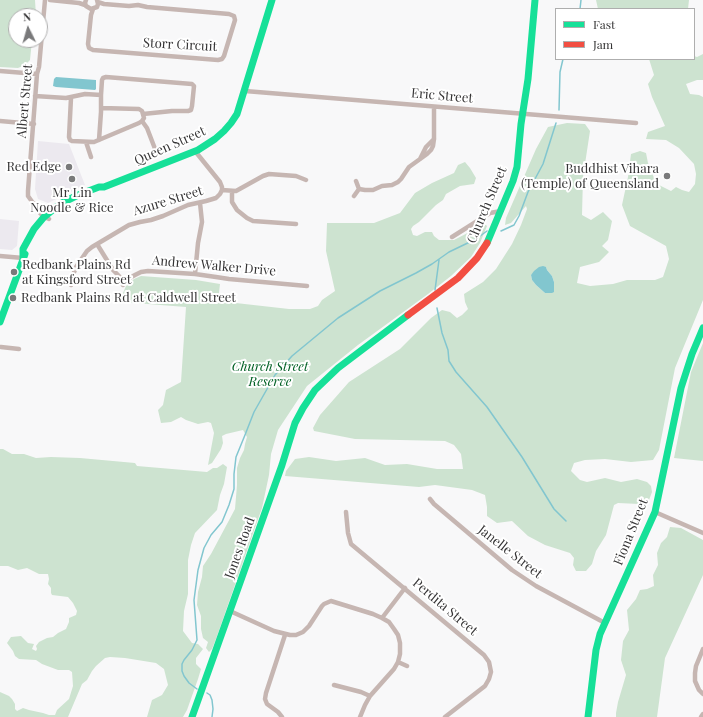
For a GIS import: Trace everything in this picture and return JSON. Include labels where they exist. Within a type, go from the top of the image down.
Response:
[{"type":"street","name":"Albert Street","points":[[45,0],[39,67],[37,74],[28,196],[34,207],[47,216]]},
{"type":"street","points":[[50,0],[80,3],[86,2],[91,9],[98,2]]},
{"type":"street","name":"Queen Street","points":[[0,322],[2,309],[13,286],[23,258],[24,249],[30,235],[38,224],[47,216],[79,198],[100,190],[104,186],[195,151],[208,144],[224,131],[237,114],[272,0]]},
{"type":"street","name":"Church Street","points":[[315,390],[338,368],[447,286],[467,269],[477,258],[487,243],[513,181],[517,167],[528,79],[535,0]]},
{"type":"street","name":"Storr Circuit","points":[[91,9],[88,44],[89,48],[93,50],[218,60],[222,59],[224,56],[235,20],[234,16],[229,14],[144,7],[138,2],[129,6],[104,4],[98,2]]},
{"type":"street","points":[[0,71],[37,74]]},
{"type":"street","points":[[99,140],[103,78],[192,84],[194,86],[191,110],[143,114]]},
{"type":"street","name":"Eric Street","points":[[245,91],[636,123]]},
{"type":"street","points":[[36,96],[71,98],[85,94],[101,94]]},
{"type":"street","points":[[71,98],[70,140],[92,143],[142,122]]},
{"type":"street","points":[[359,189],[373,190],[398,182],[402,179],[409,167],[420,159],[426,147],[434,139],[434,106]]},
{"type":"street","points":[[101,108],[140,109],[144,118],[142,122]]},
{"type":"street","points":[[0,121],[34,124]]},
{"type":"street","points":[[142,122],[147,128],[157,154]]},
{"type":"street","points":[[86,142],[91,157]]},
{"type":"street","name":"Azure Street","points":[[71,285],[73,276],[80,261],[92,246],[129,225],[151,220],[188,205],[216,198],[220,194],[222,187],[220,182],[195,151]]},
{"type":"street","points":[[222,190],[238,190],[265,174],[296,176],[306,180]]},
{"type":"street","points":[[356,181],[359,189]]},
{"type":"street","points":[[354,196],[359,189]]},
{"type":"street","points":[[232,191],[232,202],[236,210],[253,222],[296,224]]},
{"type":"street","points":[[195,274],[202,222],[200,203]]},
{"type":"street","points":[[452,237],[490,213],[500,211]]},
{"type":"street","name":"Andrew Walker Drive","points":[[97,244],[113,270],[124,283],[141,272],[148,270],[216,276],[229,280],[307,286]]},
{"type":"street","points":[[0,256],[23,258]]},
{"type":"street","name":"Fiona Street","points":[[588,717],[596,650],[600,634],[655,512],[680,394],[692,354],[703,328]]},
{"type":"street","points":[[0,347],[19,349]]},
{"type":"street","name":"Jones Road","points":[[192,717],[282,465],[295,423],[315,390]]},
{"type":"street","name":"Janelle Street","points":[[430,499],[512,570],[536,586],[605,623]]},
{"type":"street","name":"Perdita Street","points":[[346,512],[348,533],[352,544],[484,655],[489,662],[491,672],[485,686],[445,717]]},
{"type":"street","points":[[655,512],[703,533]]},
{"type":"street","points":[[382,618],[405,588]]},
{"type":"street","points":[[230,611],[274,631],[290,636],[303,632],[309,626],[322,606],[331,601],[373,614],[389,622],[398,635],[400,643],[398,662],[394,669],[370,696],[360,717]]},
{"type":"street","points":[[282,717],[267,704],[266,694],[285,635]]},
{"type":"street","points":[[703,649],[696,666],[695,673],[695,681],[699,690],[703,694]]},
{"type":"street","points":[[398,662],[408,666]]},
{"type":"street","points":[[334,684],[370,696]]},
{"type":"street","points":[[700,717],[703,714]]},
{"type":"shaded area","points":[[38,141],[69,144],[85,185],[48,203],[38,199],[35,189]]},
{"type":"shaded area","points":[[0,219],[19,221],[17,246],[12,250],[0,249]]},
{"type":"green space","points":[[0,0],[35,0],[36,8],[8,8],[8,48],[31,48],[30,60],[25,65],[18,68],[0,67]]},
{"type":"green space","points":[[596,0],[689,0],[688,8],[598,8]]},
{"type":"green space","points":[[703,54],[703,80],[697,80],[686,84],[690,94],[703,97],[703,300],[675,368],[659,450],[653,460],[631,462],[605,459],[585,460],[574,463],[571,471],[580,480],[587,482],[605,478],[621,482],[637,479],[647,482],[651,486],[652,492],[649,500],[639,504],[618,503],[614,505],[606,535],[596,551],[592,564],[586,571],[576,571],[573,565],[574,558],[570,553],[545,545],[528,536],[512,521],[497,523],[487,516],[485,495],[472,490],[435,485],[419,487],[285,476],[286,471],[295,459],[309,457],[336,461],[365,458],[385,465],[407,464],[437,469],[463,469],[461,454],[454,445],[445,441],[355,439],[314,431],[313,428],[320,415],[349,382],[400,349],[431,318],[442,310],[450,312],[457,318],[468,309],[464,294],[483,282],[496,269],[512,244],[521,225],[527,209],[526,206],[511,223],[505,225],[506,218],[536,149],[548,127],[567,123],[585,124],[590,131],[583,177],[582,215],[591,220],[603,212],[612,221],[608,240],[602,246],[609,252],[599,262],[580,267],[577,283],[590,286],[613,284],[627,280],[655,280],[663,277],[669,259],[666,246],[630,226],[622,205],[631,154],[640,151],[646,153],[654,178],[659,185],[671,191],[676,187],[689,192],[695,184],[696,174],[694,164],[679,148],[666,140],[646,139],[648,132],[665,126],[648,84],[654,75],[649,60],[695,60],[695,56]],"holes":[[[546,267],[552,276],[554,289],[545,293],[532,280],[531,275]]]},
{"type":"green space","name":"Church Street Reserve","points":[[465,162],[476,178],[474,184],[460,186],[446,194],[443,200],[411,229],[413,235],[417,236],[425,232],[432,232],[439,240],[454,240],[483,225],[486,225],[487,226],[480,243],[471,257],[451,276],[358,345],[307,386],[278,430],[271,454],[269,475],[262,508],[217,636],[212,649],[209,652],[206,648],[208,642],[203,638],[201,629],[201,616],[197,605],[198,592],[203,566],[235,509],[237,468],[247,437],[243,430],[222,436],[223,443],[221,449],[212,463],[208,465],[214,433],[211,423],[208,422],[198,424],[181,417],[171,422],[161,423],[158,410],[163,405],[166,390],[181,382],[186,307],[122,302],[123,293],[126,286],[134,279],[141,276],[196,280],[220,284],[218,301],[289,309],[310,309],[318,306],[322,300],[335,291],[326,251],[327,223],[374,223],[400,213],[415,193],[454,173],[458,165]]},
{"type":"green space","points":[[703,343],[703,461],[674,458],[691,372]]},
{"type":"green space","points":[[0,449],[12,454],[24,454],[36,458],[80,458],[135,463],[137,466],[207,472],[223,464],[227,467],[217,510],[195,533],[188,560],[188,594],[184,611],[183,631],[192,643],[198,644],[203,649],[196,658],[196,664],[201,669],[187,710],[183,717],[147,717],[152,700],[162,695],[168,685],[164,669],[156,663],[110,657],[105,658],[96,666],[87,680],[82,684],[68,717],[0,717],[0,692],[12,699],[17,711],[23,708],[49,715],[55,715],[57,710],[69,699],[73,686],[72,672],[69,670],[58,670],[36,660],[19,659],[15,656],[7,643],[11,637],[21,636],[28,643],[34,644],[32,649],[36,651],[36,646],[39,642],[53,637],[66,629],[69,618],[76,615],[77,611],[68,597],[52,595],[51,588],[48,584],[48,574],[39,574],[27,568],[18,570],[8,566],[0,566]]},
{"type":"green space","points":[[670,527],[681,528],[703,540],[703,575],[665,658],[657,717],[616,717],[618,702],[626,675],[621,660],[623,641],[629,630],[627,610],[636,599],[640,590],[654,586],[653,575],[658,565],[657,553],[661,543],[667,537]]},
{"type":"water","points":[[56,77],[96,80],[96,89],[56,87],[53,86],[54,79]]},
{"type":"water","points":[[543,266],[546,267],[554,282],[554,292],[552,293],[545,293],[532,280],[531,275],[534,271]]},
{"type":"waterway","points":[[580,8],[581,0]]},
{"type":"waterway","points":[[559,110],[560,72],[563,60]]},
{"type":"waterway","points":[[501,231],[514,225],[519,216],[528,192],[543,164],[556,123]]},
{"type":"waterway","points":[[197,689],[189,683],[184,676],[182,664],[197,640],[194,600],[198,570],[204,548],[211,535],[222,522],[229,505],[234,489],[236,457],[254,412],[275,375],[292,356],[338,318],[380,291],[416,273],[449,252],[476,239],[487,231]]},
{"type":"waterway","points":[[435,290],[439,260]]},
{"type":"waterway","points":[[437,308],[442,333],[448,350],[449,361],[456,372],[487,407],[522,457],[554,509],[566,521]]},
{"type":"waterway","points":[[207,693],[210,695],[212,700],[212,717]]},
{"type":"traffic: fast","points":[[23,258],[23,249],[34,229],[44,217],[60,204],[78,195],[99,187],[104,187],[198,150],[224,131],[237,114],[272,0]]},
{"type":"traffic: fast","points":[[487,243],[513,181],[517,167],[521,124],[528,79],[535,0]]},
{"type":"traffic: fast","points":[[0,322],[25,254]]},
{"type":"traffic: fast","points":[[192,717],[282,465],[295,423],[303,408],[315,390],[338,368],[408,315]]},
{"type":"traffic: fast","points":[[588,717],[596,650],[600,634],[655,512],[681,388],[692,354],[703,328]]},
{"type":"traffic: jam","points":[[408,315],[458,278],[477,258],[487,243]]},
{"type":"place","name":"Red Edge","points":[[69,167]]},
{"type":"place","name":"Buddhist Vihara (Temple) of Queensland","points":[[667,176]]},
{"type":"place","name":"Mr Lin Noodle & Rice","points":[[72,179]]},
{"type":"place","name":"Redbank Plains Rd at Kingsford Street","points":[[14,272]]},
{"type":"place","name":"Redbank Plains Rd at Caldwell Street","points":[[13,298]]}]
